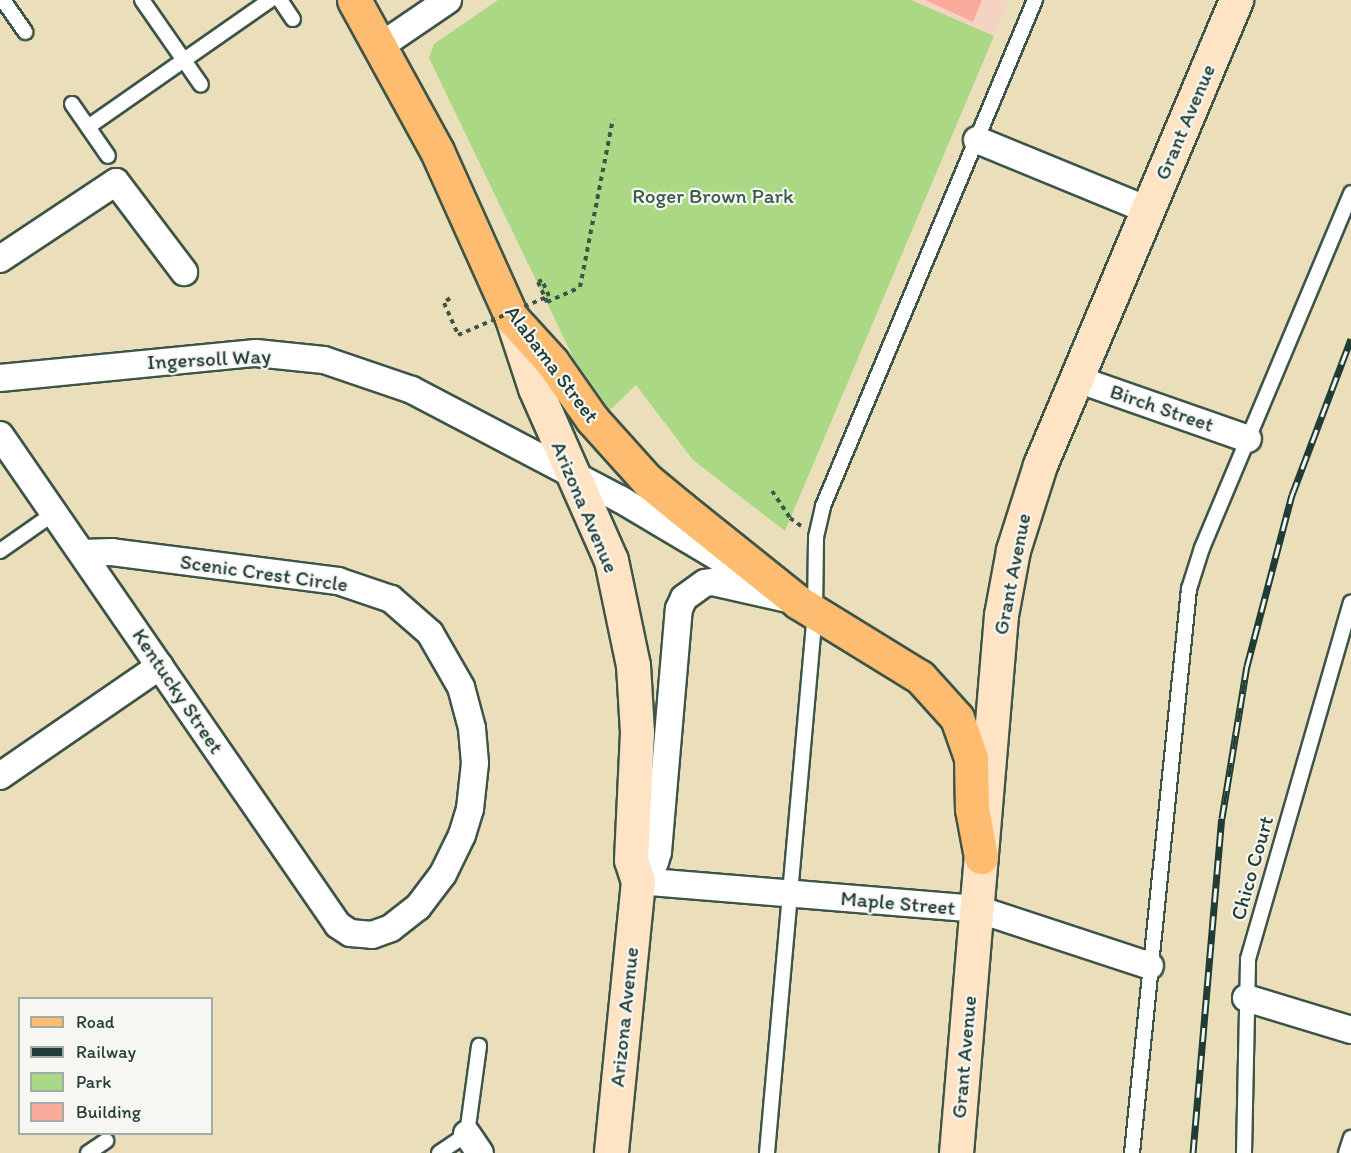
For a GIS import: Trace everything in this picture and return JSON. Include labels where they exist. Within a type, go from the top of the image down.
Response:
[{"type":"main road","name":"Alabama Street","points":[[354,0],[382,45],[552,362],[592,419],[647,480],[806,607],[920,678],[957,718],[971,758],[972,809],[981,857]]},
{"type":"main road","name":"Grant Avenue","points":[[956,1153],[1001,615],[1013,550],[1040,465],[1236,0]]},
{"type":"main road","name":"Arizona Avenue","points":[[526,311],[535,388],[611,560],[633,665],[637,732],[631,860],[638,881],[611,1153]]},
{"type":"street","points":[[382,45],[448,0]]},
{"type":"street","points":[[977,140],[1148,210]]},
{"type":"street","points":[[0,259],[116,182],[184,272]]},
{"type":"street","name":"Ingersoll Way","points":[[0,378],[256,353],[324,360],[412,390],[573,474]]},
{"type":"street","name":"Birch Street","points":[[1077,379],[1248,439]]},
{"type":"street","name":"Kentucky Street","points":[[0,435],[338,925],[364,936]]},
{"type":"street","name":"Alabama Street","points":[[573,474],[806,607]]},
{"type":"street","name":"Scenic Crest Circle","points":[[82,553],[112,552],[365,587],[391,599],[430,633],[461,687],[472,728],[475,764],[470,809],[443,874],[418,907],[391,928],[364,936]]},
{"type":"street","points":[[638,881],[655,862],[657,852],[678,609],[684,598],[705,583],[712,582],[806,607]]},
{"type":"street","points":[[0,776],[160,666]]},
{"type":"street","name":"Maple Street","points":[[638,881],[977,909],[1150,966]]},
{"type":"street","points":[[1246,998],[1351,1030]]},
{"type":"lane","points":[[142,0],[201,84]]},
{"type":"lane","points":[[88,127],[270,0]]},
{"type":"lane","points":[[280,0],[293,19]]},
{"type":"lane","points":[[767,1153],[790,894],[806,607],[823,506],[1035,0]]},
{"type":"lane","points":[[8,2],[25,32]]},
{"type":"lane","points":[[72,104],[108,156]]},
{"type":"lane","points":[[1132,1153],[1189,589],[1248,439],[1351,193]]},
{"type":"lane","points":[[0,551],[53,514]]},
{"type":"lane","name":"Chico Court","points":[[1244,1153],[1248,959],[1351,603]]},
{"type":"lane","points":[[439,1153],[473,1144],[479,1046]]},
{"type":"lane","points":[[1346,1153],[1351,1138]]},
{"type":"lane","points":[[88,1153],[106,1141]]},
{"type":"path","points":[[526,311],[580,287],[613,119]]},
{"type":"path","points":[[450,298],[444,303],[458,335],[549,296],[542,280],[538,282],[547,302]]},
{"type":"path","points":[[772,491],[790,518],[816,537]]},
{"type":"shaded area","points":[[911,0],[1009,0],[994,36]]},
{"type":"green space","name":"Roger Brown Park","points":[[498,0],[911,0],[994,36],[785,531],[693,460],[636,385],[610,410],[574,359],[429,58],[434,44]]},
{"type":"building","points":[[925,0],[982,0],[973,22]]},
{"type":"railway","points":[[1193,1153],[1222,818],[1247,666],[1292,495],[1351,339]]}]
